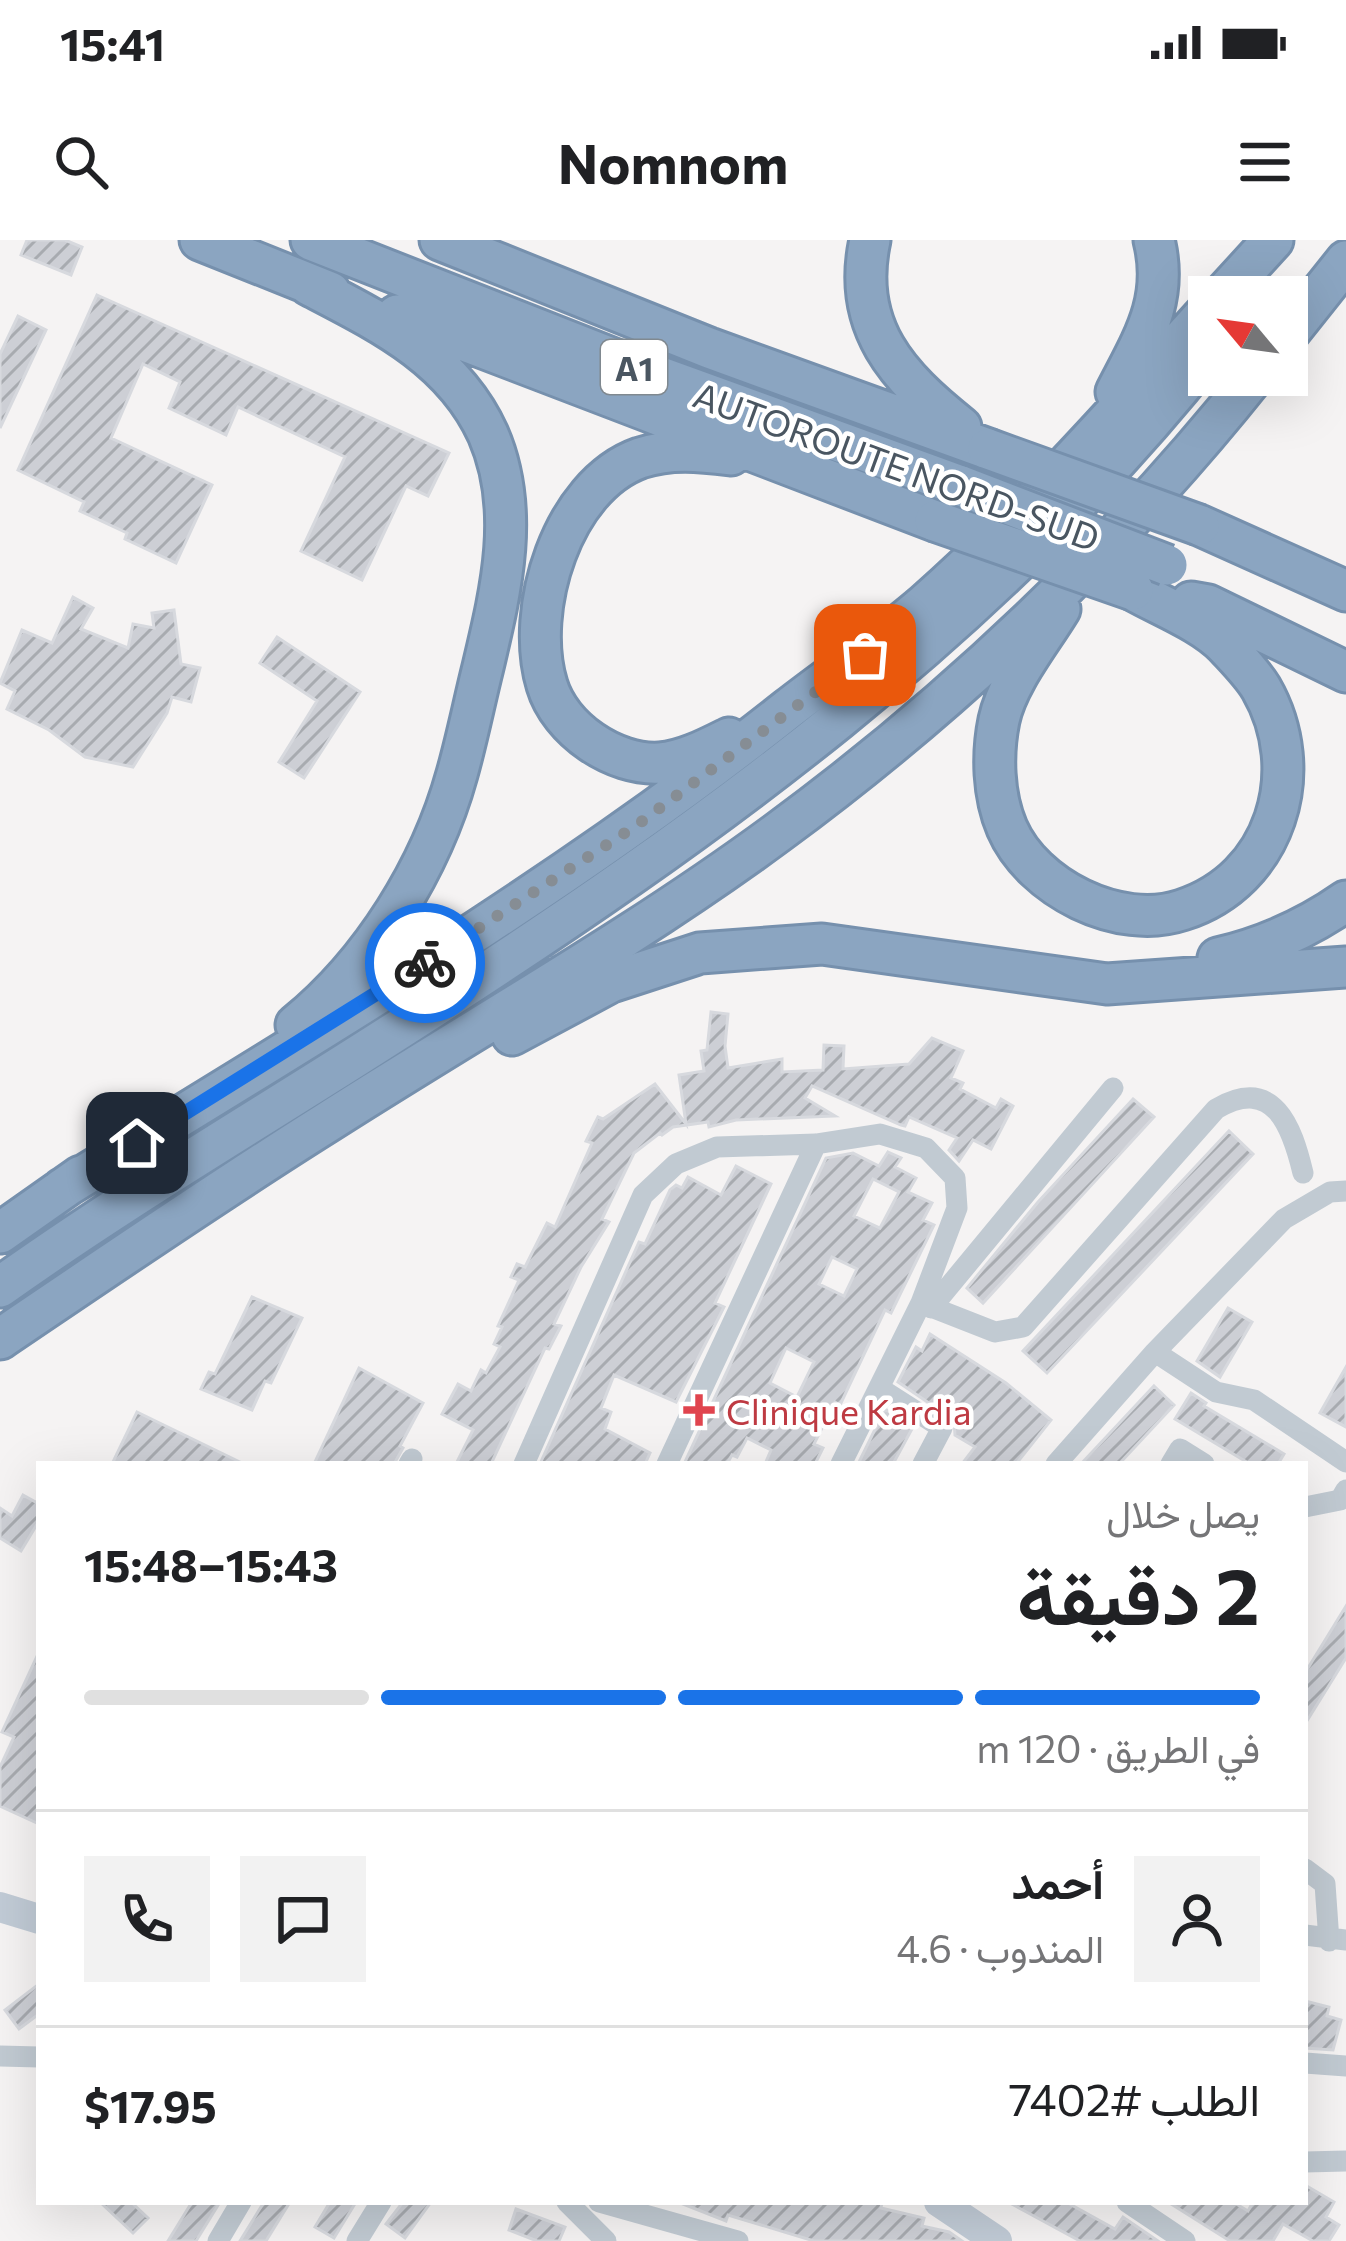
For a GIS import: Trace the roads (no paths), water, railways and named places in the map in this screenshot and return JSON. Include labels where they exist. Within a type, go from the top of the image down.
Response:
[{"type":"highway","points":[[200,240],[935,521],[1132,590],[1208,605],[1346,672]]},
{"type":"highway","name":"AUTOROUTE NORD-SUD","points":[[311,240],[644,371],[1167,566],[1346,645]]},
{"type":"highway","name":"AUTOROUTE NORD-SUD","points":[[440,240],[709,348],[1199,525],[1346,591]]},
{"type":"highway","points":[[870,240],[865,283],[870,311],[892,362],[926,399],[988,449]]},
{"type":"highway","points":[[1094,437],[1152,321],[1162,272],[1154,240]]},
{"type":"highway","points":[[1240,276],[1273,240]]},
{"type":"highway","points":[[1270,276],[1298,240]]},
{"type":"highway","points":[[1308,308],[1346,260]]},
{"type":"highway","points":[[0,1233],[319,1007],[378,937],[398,905],[438,828],[457,776],[503,568],[506,500],[500,466],[470,402],[439,364],[410,342],[308,285]]},
{"type":"highway","points":[[62,1190],[637,825],[865,655],[929,600],[1094,437],[1188,333]]},
{"type":"highway","points":[[0,1287],[414,1020],[782,766],[926,648],[1040,543],[1188,379]]},
{"type":"highway","points":[[0,1339],[322,1124],[651,920],[774,836],[931,710],[1084,568],[1236,396]]},
{"type":"highway","points":[[788,710],[690,756],[657,763],[616,754],[581,734],[552,700],[540,653],[556,549],[581,503],[598,483],[638,459],[665,452],[734,456],[861,492]]},
{"type":"highway","points":[[1084,568],[1000,717],[994,778],[1007,830],[1040,873],[1091,905],[1131,915],[1178,912],[1218,896],[1254,862],[1277,822],[1285,777],[1280,734],[1260,687],[1222,641],[1132,590]]},
{"type":"highway","points":[[1107,984],[1255,950],[1314,924],[1346,901]]},
{"type":"highway","points":[[322,1124],[611,982],[700,953],[822,944],[1107,984],[1346,967]]},
{"type":"main road","points":[[0,1907],[36,1918]]},
{"type":"main road","points":[[943,2205],[997,2241]]},
{"type":"street","points":[[926,1305],[1114,1088]]},
{"type":"street","points":[[926,1305],[995,1332],[1023,1327],[1227,1102],[1253,1099],[1277,1110],[1293,1130],[1303,1172]]},
{"type":"street","points":[[525,1461],[643,1195],[676,1164],[718,1147],[815,1144],[880,1134],[926,1148],[955,1178],[957,1208],[926,1305],[843,1461]]},
{"type":"street","points":[[668,1461],[815,1144]]},
{"type":"street","points":[[1059,1461],[1155,1352],[1284,1219],[1330,1192],[1346,1191]]},
{"type":"street","points":[[1155,1352],[1216,1392],[1254,1400],[1346,1462]]},
{"type":"street","points":[[881,1389],[942,1429],[925,1461]]},
{"type":"street","points":[[1173,1461],[1180,1449],[1199,1461]]},
{"type":"street","points":[[1308,1507],[1340,1500],[1346,1490]]},
{"type":"street","points":[[1308,1871],[1325,1884],[1337,1940]]},
{"type":"street","points":[[0,2056],[36,2057]]},
{"type":"street","points":[[1308,2063],[1346,2066]]},
{"type":"street","points":[[1308,2162],[1340,2166]]},
{"type":"street","points":[[218,2241],[239,2205]]},
{"type":"street","points":[[357,2241],[380,2205]]},
{"type":"street","points":[[570,2205],[606,2241]]},
{"type":"street","points":[[610,2205],[738,2241]]},
{"type":"street","points":[[1132,2205],[1178,2236]]},
{"type":"street","points":[[1158,2205],[1178,2236]]},
{"type":"place","name":"Clinique Kardia","points":[[699,1410]]}]
